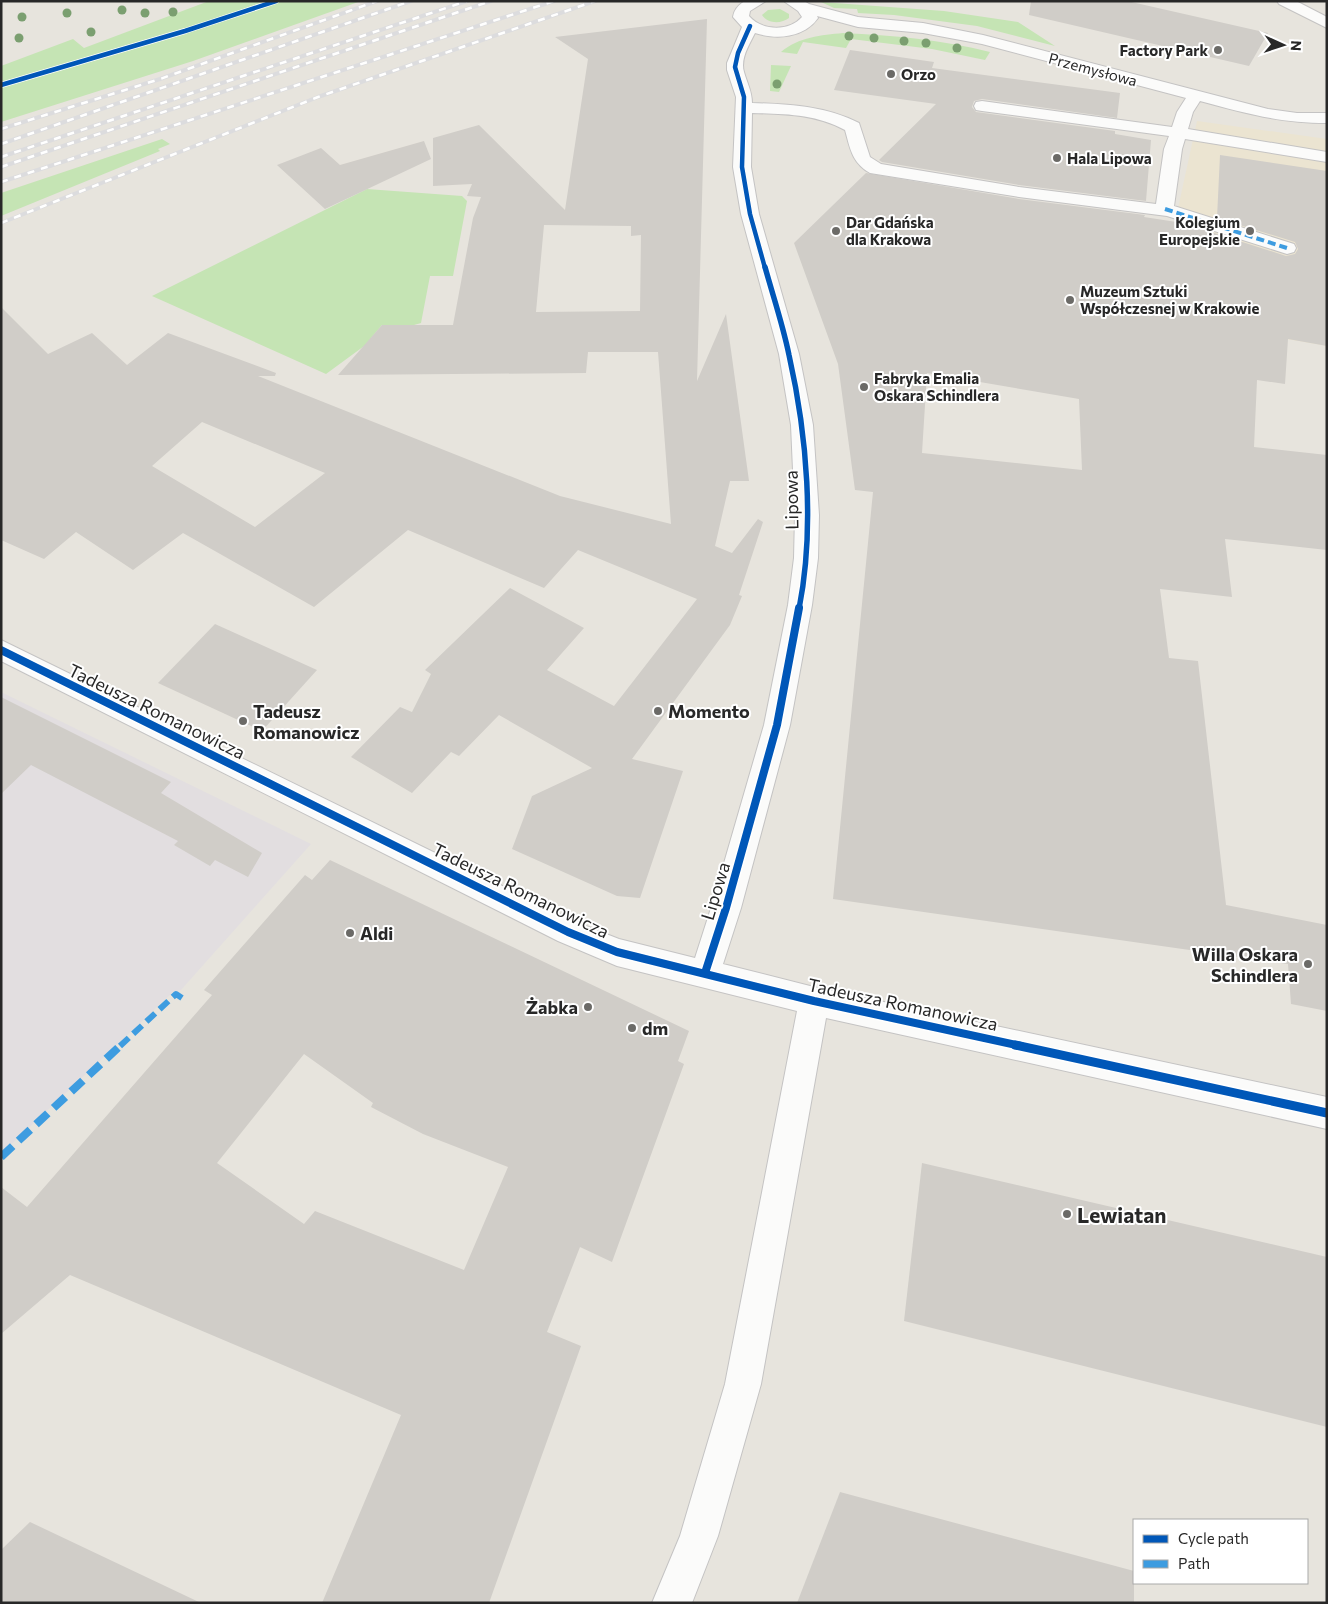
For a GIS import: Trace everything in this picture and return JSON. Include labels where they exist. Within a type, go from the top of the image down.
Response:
[{"type":"street","points":[[750,26],[744,22],[741,12],[744,8],[759,1]]},
{"type":"street","points":[[1284,1],[1327,23]]},
{"type":"street","points":[[765,47],[807,24],[810,18],[809,13],[794,3]]},
{"type":"street","name":"Przemysłowa","points":[[794,3],[858,22],[923,28],[982,40],[1268,114],[1324,121]]},
{"type":"street","name":"Przemysłowa","points":[[750,26],[766,31],[793,30],[858,22]]},
{"type":"street","name":"Lipowa","points":[[706,973],[777,725],[800,605],[806,549],[807,515],[802,425],[788,354],[750,214],[742,167],[743,86],[735,68],[736,58],[744,44],[750,26]]},
{"type":"street","name":"Lipowa","points":[[743,86],[753,65]]},
{"type":"street","points":[[744,108],[780,109],[825,114],[841,119],[853,127],[861,160],[866,165],[876,169],[1164,212],[1173,149],[1194,96]]},
{"type":"street","points":[[982,106],[1178,133],[1327,157]]},
{"type":"street","points":[[1165,209],[1287,248]]},
{"type":"street","name":"Tadeusza Romanowicza","points":[[1,650],[568,932],[617,952],[814,1001],[1327,1113]]},
{"type":"street","points":[[672,1603],[699,1536],[743,1384],[814,1001]]},
{"type":"shaded area","name":"Kolegium Europejskie","points":[[1197,121],[1327,139],[1327,346],[1209,326],[1175,222]]},
{"type":"shaded area","points":[[1,692],[311,844],[181,990],[173,992],[1,1154]]},
{"type":"green space","points":[[209,1],[361,1],[193,61],[1,122],[1,66],[73,39],[84,48]]},
{"type":"green space","points":[[821,2],[944,11],[1018,22],[1055,46],[977,26],[894,15],[858,13],[857,9],[834,8]]},
{"type":"green space","points":[[780,9],[789,14],[789,18],[775,22],[768,20],[762,15],[768,10]]},
{"type":"green space","points":[[843,33],[917,39],[954,44],[990,52],[985,60],[932,49],[851,39],[846,48],[803,42],[797,54],[781,52],[803,40]]},
{"type":"green space","points":[[771,65],[791,66],[779,92],[770,91]]},
{"type":"green space","points":[[162,139],[170,144],[158,149],[160,151],[1,216],[1,193]]},
{"type":"green space","points":[[367,189],[462,196],[467,201],[453,276],[430,276],[421,323],[414,325],[382,325],[371,338],[371,341],[326,374],[152,296]]},
{"type":"building","name":"Factory Park","points":[[1031,1],[1127,1],[1268,33],[1249,66],[1029,15]]},
{"type":"building","points":[[707,19],[697,381],[726,314],[749,481],[730,481],[715,546],[732,553],[758,519],[763,522],[739,595],[742,596],[730,625],[632,759],[683,771],[640,898],[617,896],[512,849],[532,796],[592,768],[499,715],[459,756],[451,752],[412,793],[351,757],[400,707],[412,712],[431,674],[425,670],[510,588],[584,628],[547,670],[614,706],[697,599],[578,550],[544,588],[408,530],[314,607],[183,533],[133,570],[76,532],[44,559],[1,540],[1,307],[48,354],[92,333],[127,365],[168,333],[276,373],[275,376],[258,376],[560,496],[671,524],[658,352],[588,352],[586,373],[338,375],[382,325],[453,325],[473,218],[481,197],[467,196],[472,184],[433,186],[433,138],[479,125],[565,210],[588,59],[555,37]],"holes":[[[544,225],[631,226],[631,236],[641,235],[640,311],[536,312]],[[202,422],[325,473],[255,527],[152,466]]]},
{"type":"building","points":[[850,50],[934,62],[932,68],[1120,93],[1117,118],[982,99],[974,101],[972,107],[976,112],[1115,131],[1115,134],[1151,140],[1146,201],[1019,185],[882,162],[879,160],[936,104],[834,90]]},
{"type":"building","points":[[424,141],[431,159],[325,209],[277,165],[321,148],[340,165]]},
{"type":"building","points":[[1220,155],[1327,171],[1327,346],[1288,339],[1285,384],[1257,380],[1254,447],[1327,455],[1327,550],[1225,539],[1232,597],[1160,589],[1169,658],[1198,661],[1226,905],[1327,925],[1327,1011],[1291,1004],[1288,964],[833,899],[873,492],[855,490],[838,364],[794,243],[866,173],[1019,199],[1145,215],[1144,217],[1183,223],[1286,256],[1295,254],[1298,249],[1295,242],[1217,218]],"holes":[[[927,373],[1079,399],[1082,470],[922,453]]]},
{"type":"building","points":[[215,624],[317,670],[262,731],[158,683]]},
{"type":"building","points":[[1,697],[171,782],[161,793],[262,853],[248,877],[215,860],[210,866],[174,845],[178,841],[31,765],[1,794]]},
{"type":"building","points":[[330,860],[689,1031],[678,1061],[684,1064],[612,1262],[580,1247],[547,1332],[581,1346],[489,1603],[322,1603],[401,1415],[70,1275],[1,1334],[1,1187],[27,1207],[212,995],[204,990],[305,875],[312,880]],"holes":[[[304,1054],[373,1103],[371,1107],[423,1134],[508,1167],[464,1270],[315,1211],[304,1224],[217,1163]]]},
{"type":"building","points":[[922,1163],[1327,1257],[1327,1427],[904,1321]]},
{"type":"building","points":[[840,1492],[1133,1571],[1134,1603],[797,1603]]},
{"type":"building","points":[[30,1522],[201,1603],[1,1603],[1,1550]]},
{"type":"railway","points":[[1,129],[160,79],[377,1]]},
{"type":"railway","points":[[1,144],[411,1]]},
{"type":"railway","points":[[1,157],[467,1]]},
{"type":"railway","points":[[1,167],[491,1]]},
{"type":"railway","points":[[1,182],[554,1]]},
{"type":"railway","points":[[1,223],[318,97],[595,1]]},
{"type":"marked path","points":[[1165,209],[1287,248]]},
{"type":"marked path","points":[[1,1157],[176,994],[182,998]]},
{"type":"cycle path","points":[[1,85],[185,31],[276,1]]},
{"type":"cycle path","points":[[705,973],[726,908],[777,725],[800,605],[806,558],[807,515],[802,425],[789,354],[750,214],[742,167],[744,97],[735,70],[735,63],[750,26]]},
{"type":"cycle path","points":[[1,650],[568,932],[617,952],[814,1001],[1327,1113]]},
{"type":"place","name":"Factory Park","points":[[1218,50]]},
{"type":"place","name":"Orzo","points":[[891,74]]},
{"type":"place","name":"Hala Lipowa","points":[[1057,158]]},
{"type":"place","name":"Dar Gdańska dla Krakowa","points":[[836,231]]},
{"type":"place","name":"Kolegium Europejskie","points":[[1250,231]]},
{"type":"place","name":"Muzeum Sztuki Współczesnej w Krakowie","points":[[1070,300]]},
{"type":"place","name":"Fabryka Emalia Oskara Schindlera","points":[[864,387]]},
{"type":"place","name":"Momento","points":[[658,711]]},
{"type":"place","name":"Tadeusz Romanowicz","points":[[243,721]]},
{"type":"place","name":"Aldi","points":[[350,933]]},
{"type":"place","name":"Willa Oskara Schindlera","points":[[1308,964]]},
{"type":"place","name":"Żabka","points":[[588,1007]]},
{"type":"place","name":"dm","points":[[632,1028]]},
{"type":"place","name":"Lewiatan","points":[[1067,1214]]}]
